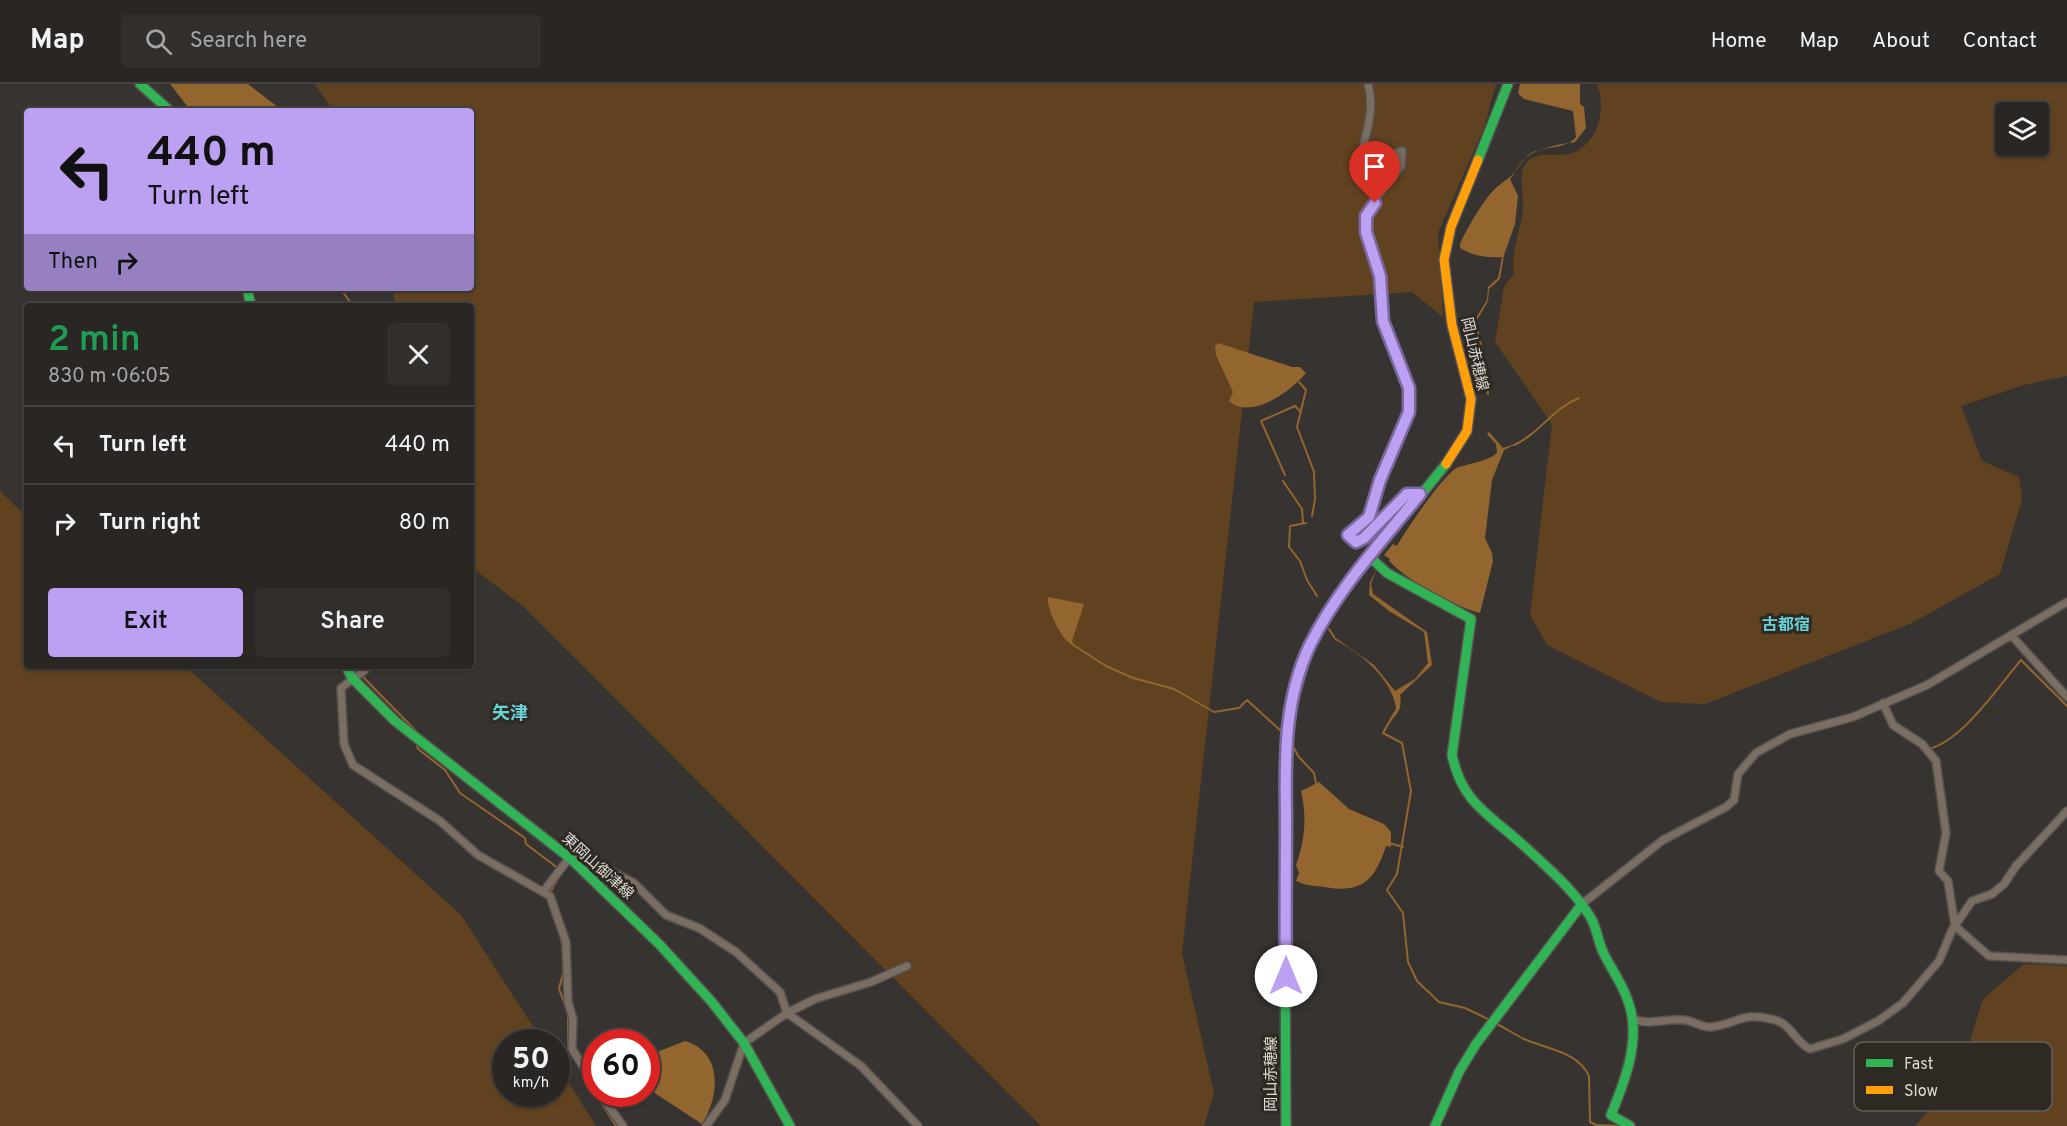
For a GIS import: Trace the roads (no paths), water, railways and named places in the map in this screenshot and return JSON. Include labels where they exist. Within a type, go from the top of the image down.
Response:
[{"type":"main road","points":[[140,84],[167,108]]},
{"type":"main road","name":"岡山赤穂線","points":[[1286,1126],[1284,768],[1290,710],[1309,647],[1334,602],[1451,458],[1467,431],[1471,399],[1452,325],[1444,260],[1451,227],[1508,84]]},
{"type":"main road","points":[[1370,557],[1387,573],[1471,620],[1452,755],[1453,764],[1474,807],[1520,842],[1582,904],[1592,920],[1603,953],[1614,969],[1634,1019],[1627,1073],[1611,1115],[1630,1126]]},
{"type":"main road","name":"東岡山御津線","points":[[348,669],[352,678],[395,721],[571,859],[660,945],[711,1000],[744,1043],[790,1126]]},
{"type":"main road","points":[[1434,1126],[1459,1072],[1493,1022],[1582,904]]},
{"type":"street","points":[[1368,84],[1372,97],[1367,131],[1356,168],[1362,172],[1384,162],[1398,151],[1402,151],[1403,158],[1401,166],[1368,209],[1366,232],[1380,276],[1383,321],[1409,388],[1411,400],[1409,412],[1380,480],[1369,517],[1348,535],[1356,542],[1364,538],[1407,494],[1420,494]]},
{"type":"street","points":[[1582,904],[1663,840],[1726,807],[1734,800],[1738,774],[1756,753],[1790,734],[1853,717],[1927,685],[2067,602]]},
{"type":"street","points":[[2012,636],[2031,660],[2067,697]]},
{"type":"street","points":[[364,669],[341,688],[344,744],[353,765],[440,821],[478,855],[547,894],[566,942],[568,1002],[573,1019],[572,1049],[582,1064]]},
{"type":"street","points":[[1883,703],[1893,724],[1922,744],[1936,761],[1943,792],[1946,833],[1939,871],[1948,881],[1955,926],[1989,956],[2067,960]]},
{"type":"street","points":[[1634,1019],[1646,1023],[1683,1020],[1711,1027],[1750,1015],[1784,1024],[1804,1047],[1810,1049],[1820,1047],[1878,1021],[1903,1003],[1939,961],[1955,926],[1972,901],[1992,894],[2004,884],[2016,866],[2067,811]]},
{"type":"street","points":[[547,894],[559,870],[578,856],[634,883],[666,915],[722,940],[780,992],[787,1013],[861,1066],[918,1126]]},
{"type":"street","points":[[706,1126],[725,1100],[744,1043],[787,1013],[815,999],[864,985],[908,966]]},
{"type":"street","points":[[609,1107],[623,1126]]},
{"type":"waterway","points":[[342,291],[351,303]]},
{"type":"waterway","points":[[1299,382],[1306,390],[1297,427],[1314,472],[1315,499],[1312,516]]},
{"type":"waterway","points":[[1514,445],[1531,434],[1561,408],[1579,398]]},
{"type":"waterway","points":[[1285,475],[1261,421],[1295,406],[1300,411]]},
{"type":"waterway","points":[[1283,481],[1302,509],[1303,523]]},
{"type":"waterway","points":[[1306,523],[1290,526],[1289,547],[1300,561],[1307,580],[1317,596]]},
{"type":"waterway","points":[[1329,629],[1334,637]]},
{"type":"waterway","points":[[1072,644],[1106,666],[1133,678],[1174,689],[1214,712],[1239,708],[1247,700],[1281,731]]},
{"type":"waterway","points":[[1929,749],[1942,744],[1967,724],[2021,660],[2067,706]]},
{"type":"waterway","points":[[367,669],[363,677],[417,732]]},
{"type":"waterway","points":[[1391,719],[1383,733],[1402,743],[1411,791],[1397,874],[1387,890],[1403,913],[1408,962],[1417,981],[1439,1002],[1465,1008],[1490,1020]]},
{"type":"waterway","points":[[1290,740],[1298,756],[1314,773],[1316,783]]},
{"type":"waterway","points":[[417,745],[418,749],[445,770],[460,793],[525,838],[526,844],[559,869]]},
{"type":"waterway","points":[[1389,843],[1403,847]]},
{"type":"waterway","points":[[549,894],[561,874]]},
{"type":"waterway","points":[[561,937],[563,958]]},
{"type":"waterway","points":[[564,969],[559,989],[568,1013],[568,1049],[582,1071]]},
{"type":"waterway","points":[[1495,1023],[1524,1039],[1577,1061],[1589,1076],[1590,1122],[1596,1125],[1621,1126]]},
{"type":"waterway","points":[[604,1107],[616,1126]]},
{"type":"district","name":"古都宿","points":[[1786,624]]},
{"type":"district","name":"矢津","points":[[510,713]]}]
